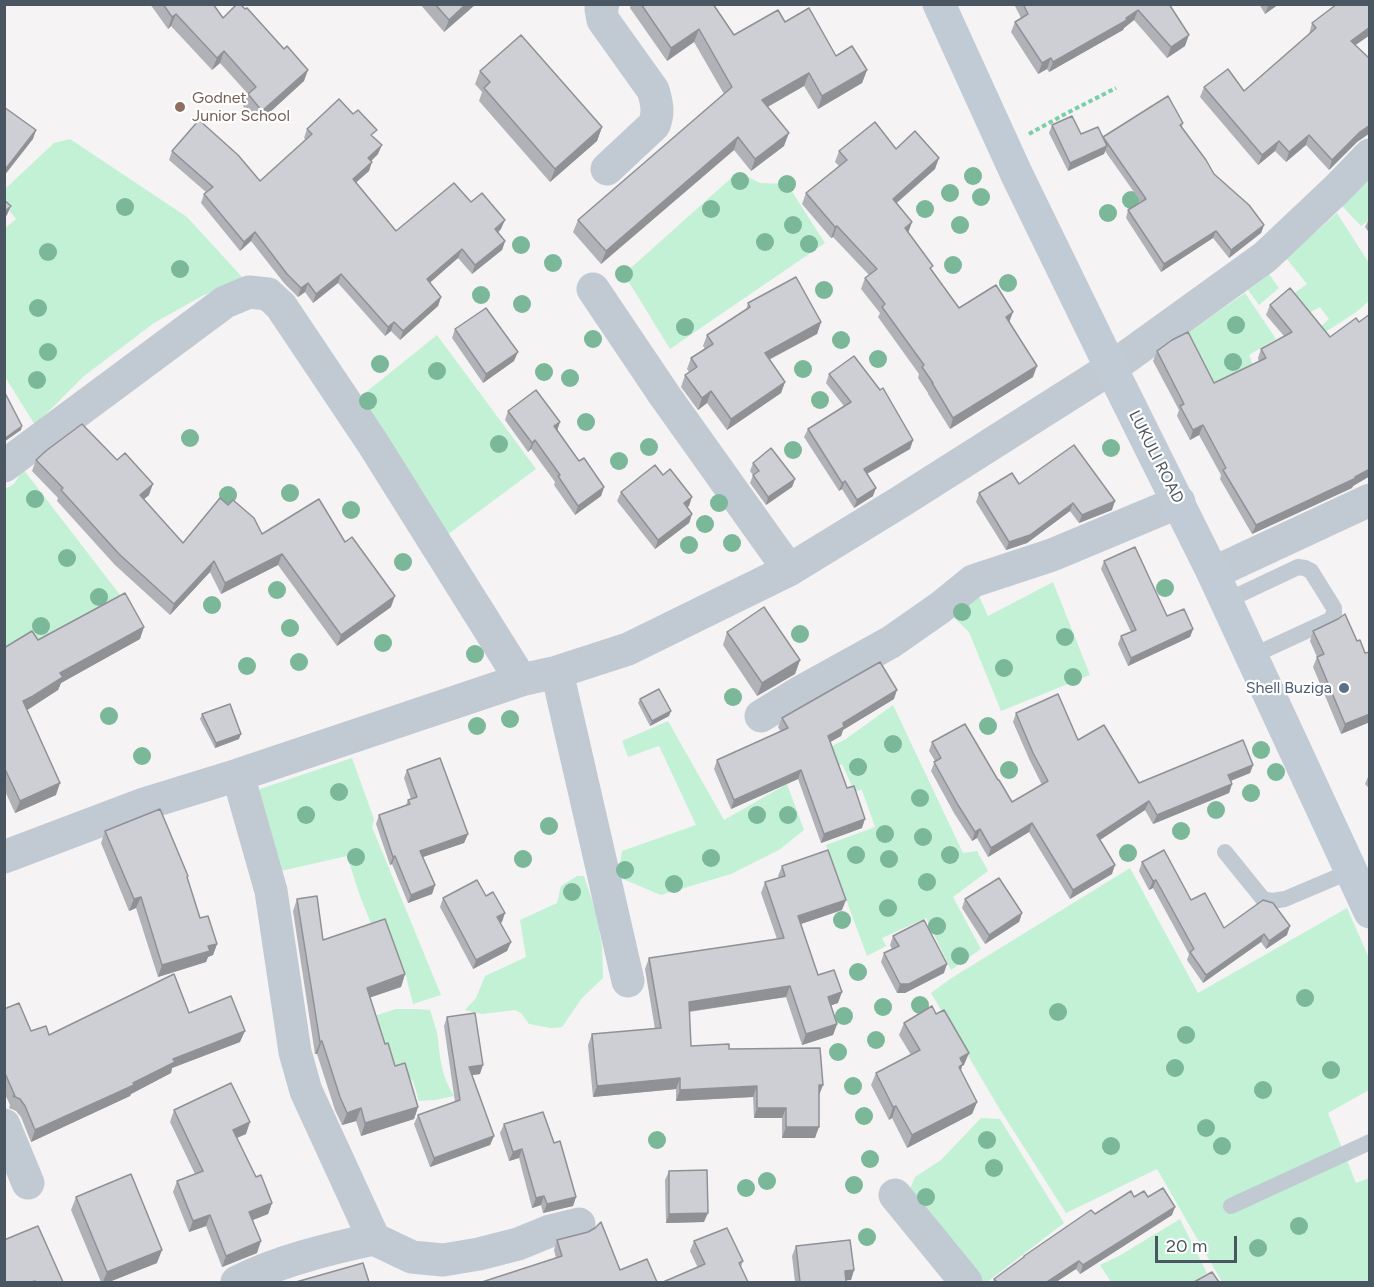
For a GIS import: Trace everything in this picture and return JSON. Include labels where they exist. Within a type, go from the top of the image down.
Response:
[{"type":"street","points":[[603,4],[601,9],[603,20],[653,90],[657,101],[658,116],[654,125],[607,169]]},
{"type":"street","name":"LUKULI ROAD","points":[[939,4],[1111,368],[1220,587],[1370,912]]},
{"type":"street","points":[[4,857],[144,804],[238,775],[521,680],[557,672],[628,649],[789,570],[1111,368],[1265,257],[1370,155]]},
{"type":"street","points":[[593,289],[665,396],[789,570]]},
{"type":"street","points":[[4,466],[225,302],[249,292],[268,294],[281,306],[372,442],[521,680]]},
{"type":"street","points":[[1220,587],[1370,500]]},
{"type":"street","points":[[761,716],[891,642],[974,581],[1052,555],[1179,502]]},
{"type":"street","points":[[557,672],[628,981]]},
{"type":"street","points":[[238,775],[271,891],[295,1052],[306,1091],[374,1239]]},
{"type":"street","points":[[4,1125],[28,1183]]},
{"type":"street","points":[[895,1195],[966,1282]]},
{"type":"street","points":[[237,1282],[275,1266],[336,1247],[374,1239],[412,1257],[442,1260],[489,1252],[518,1244],[550,1231],[579,1224]]},
{"type":"lane","points":[[1220,587],[1298,567],[1305,568],[1311,571],[1334,608],[1334,614],[1330,620],[1252,656]]},
{"type":"lane","points":[[1225,852],[1263,898],[1272,901],[1285,899],[1351,871]]},
{"type":"lane","points":[[1231,1206],[1370,1142]]},
{"type":"path","points":[[1003,143],[1035,132],[1116,88]]},
{"type":"green space","points":[[70,139],[187,217],[243,278],[202,296],[154,323],[84,376],[35,425],[5,377],[4,229],[16,219],[5,205],[5,189],[54,143]]},
{"type":"green space","points":[[738,172],[760,183],[787,184],[825,243],[670,349],[624,274]]},
{"type":"green space","points":[[1369,176],[1369,220],[1361,226],[1342,206]]},
{"type":"green space","points":[[1337,213],[1369,263],[1369,301],[1324,333],[1319,328],[1329,319],[1320,307],[1309,313],[1293,294],[1307,284],[1286,258]]},
{"type":"green space","points":[[1269,274],[1279,288],[1259,305],[1248,290]]},
{"type":"green space","points":[[1245,293],[1276,339],[1249,355],[1254,368],[1213,389],[1183,336]]},
{"type":"green space","points":[[437,335],[536,469],[447,535],[355,401]]},
{"type":"green space","points":[[23,469],[120,595],[38,644],[5,653],[5,489],[14,484]]},
{"type":"green space","points":[[1053,582],[1090,675],[1001,711],[969,632],[945,609],[974,585],[988,616]]},
{"type":"green space","points":[[893,705],[963,853],[977,851],[988,871],[953,897],[981,949],[951,970],[926,918],[882,938],[886,946],[867,956],[826,845],[875,827],[862,790],[854,791],[842,764],[802,784],[794,765],[846,739]]},
{"type":"green space","points":[[668,721],[724,820],[787,784],[804,830],[779,850],[731,874],[661,895],[618,877],[622,851],[696,825],[659,746],[628,757],[622,741]]},
{"type":"green space","points":[[352,758],[374,819],[372,827],[441,995],[413,1004],[404,968],[382,922],[372,926],[347,856],[281,871],[251,801],[260,789]]},
{"type":"green space","points":[[1130,868],[1198,993],[1347,908],[1369,958],[1369,1090],[1328,1113],[1356,1183],[1369,1178],[1369,1282],[1222,1282],[1157,1169],[1066,1213],[999,1108],[931,993]]},
{"type":"green space","points":[[577,876],[584,876],[596,912],[602,945],[603,978],[582,998],[562,1027],[551,1028],[529,1024],[521,1013],[515,1010],[482,1014],[465,1010],[476,998],[485,976],[526,957],[520,920],[557,903],[561,886]]},
{"type":"green space","points":[[396,1009],[430,1010],[442,1068],[454,1096],[419,1101],[413,1081],[394,1062],[368,1018]]},
{"type":"green space","points":[[981,1118],[1000,1119],[1064,1223],[987,1282],[980,1282],[907,1196],[915,1177],[941,1160]]},
{"type":"green space","points":[[1180,1219],[1207,1273],[1193,1282],[1111,1282],[1100,1265]]},
{"type":"building","points":[[163,4],[213,4],[223,18],[237,4],[240,4],[245,9],[247,8],[284,49],[287,46],[308,70],[262,111],[248,94],[256,87],[224,51],[217,58],[176,14],[172,17]]},
{"type":"building","points":[[435,4],[466,4],[449,20]]},
{"type":"building","points":[[641,4],[713,4],[734,35],[778,10],[785,22],[809,8],[836,56],[852,46],[867,70],[822,96],[809,73],[762,100],[789,133],[755,159],[738,137],[606,251],[578,220],[732,87],[699,29],[671,48]]},
{"type":"building","points":[[1023,4],[1169,4],[1189,35],[1171,47],[1138,10],[1126,18],[1127,20],[1053,62],[1051,58],[1042,63],[1015,22],[1028,14]]},
{"type":"building","points":[[1337,4],[1370,4],[1370,27],[1351,41],[1370,59],[1370,125],[1332,160],[1309,135],[1289,152],[1279,141],[1262,155],[1204,87],[1228,69],[1244,91],[1316,28],[1312,23]]},
{"type":"building","points":[[521,35],[602,127],[555,169],[484,88],[490,82],[480,71]]},
{"type":"building","points":[[1168,96],[1183,123],[1180,125],[1214,174],[1249,205],[1264,225],[1231,250],[1216,231],[1164,264],[1128,210],[1146,199],[1103,137]]},
{"type":"building","points":[[339,99],[353,114],[358,110],[377,130],[371,135],[382,145],[368,158],[372,162],[353,179],[396,231],[454,183],[471,202],[482,193],[505,220],[495,229],[505,241],[475,265],[462,249],[427,279],[441,297],[403,331],[394,322],[388,327],[341,274],[316,294],[308,283],[301,288],[287,274],[255,232],[244,242],[204,194],[213,187],[172,151],[199,120],[238,155],[260,181],[312,134],[307,129]]},
{"type":"building","points":[[4,107],[36,130],[4,171]]},
{"type":"building","points":[[1072,116],[1081,134],[1098,127],[1107,146],[1070,163],[1052,125]]},
{"type":"building","points":[[875,122],[896,149],[915,131],[939,158],[893,199],[912,222],[905,228],[933,266],[930,268],[959,308],[996,285],[1013,312],[1006,317],[1037,366],[953,418],[922,367],[924,365],[882,307],[885,304],[865,278],[877,269],[837,226],[835,227],[806,193],[847,160],[839,151]]},
{"type":"building","points":[[4,200],[11,206],[4,212]]},
{"type":"building","points":[[796,277],[821,322],[765,353],[785,382],[731,419],[711,391],[702,398],[685,375],[697,367],[691,358],[713,344],[707,335],[750,307],[748,303]]},
{"type":"building","points":[[1290,288],[1330,337],[1356,318],[1359,322],[1370,314],[1370,469],[1356,478],[1256,525],[1223,470],[1226,468],[1203,425],[1193,430],[1180,406],[1184,404],[1157,351],[1188,332],[1214,383],[1266,358],[1261,349],[1292,332],[1270,305]]},
{"type":"building","points":[[486,308],[518,352],[486,374],[455,329]]},
{"type":"building","points":[[854,356],[880,390],[883,388],[913,440],[864,469],[876,488],[857,500],[845,481],[842,483],[808,429],[851,402],[829,374]]},
{"type":"building","points":[[536,390],[560,422],[554,426],[579,461],[584,458],[604,487],[578,506],[558,476],[560,475],[535,440],[532,443],[508,411]]},
{"type":"building","points":[[4,391],[22,426],[4,439]]},
{"type":"building","points":[[82,424],[117,460],[125,453],[153,484],[140,495],[183,543],[220,498],[228,505],[233,500],[254,518],[262,534],[319,499],[345,542],[352,537],[395,596],[341,635],[282,554],[225,583],[214,561],[174,604],[119,554],[36,460]]},
{"type":"building","points":[[1074,445],[1115,501],[1082,515],[1073,503],[1030,535],[1009,542],[979,493],[1012,473],[1019,484]]},
{"type":"building","points":[[771,448],[795,479],[768,497],[753,475],[759,471],[753,463]]},
{"type":"building","points":[[655,465],[663,475],[670,469],[692,497],[684,503],[692,514],[658,540],[621,492]]},
{"type":"building","points":[[1135,547],[1167,616],[1184,609],[1193,629],[1131,658],[1121,636],[1136,630],[1104,561]]},
{"type":"building","points":[[125,593],[144,627],[60,673],[63,677],[23,701],[60,783],[20,801],[4,767],[4,648],[32,631],[38,640]]},
{"type":"building","points":[[764,607],[800,660],[762,683],[727,632]]},
{"type":"building","points":[[1345,614],[1357,641],[1360,640],[1365,653],[1370,652],[1370,714],[1345,724],[1317,657],[1324,654],[1313,631]]},
{"type":"building","points":[[880,662],[897,690],[843,723],[844,727],[828,736],[847,788],[854,786],[865,819],[824,834],[801,770],[734,800],[717,760],[788,728],[782,718]]},
{"type":"building","points":[[659,689],[671,711],[652,721],[640,699]]},
{"type":"building","points":[[1058,694],[1078,740],[1104,725],[1139,783],[1243,740],[1253,765],[1228,775],[1232,784],[1157,815],[1149,801],[1097,835],[1115,865],[1073,890],[1032,823],[991,848],[980,829],[975,832],[934,762],[941,758],[932,742],[965,724],[1012,802],[1048,781],[1016,713]]},
{"type":"building","points":[[230,704],[241,734],[216,743],[202,714]]},
{"type":"building","points":[[440,758],[468,834],[420,851],[435,885],[411,895],[395,856],[393,857],[379,815],[410,804],[408,800],[417,797],[407,770]]},
{"type":"building","points":[[160,809],[188,876],[200,918],[208,916],[217,944],[208,946],[210,951],[162,965],[141,897],[134,899],[105,831]]},
{"type":"building","points":[[828,850],[846,900],[798,916],[818,975],[834,970],[842,992],[828,997],[837,1024],[806,1034],[790,986],[689,1002],[691,1046],[729,1044],[729,1049],[820,1048],[823,1085],[819,1085],[819,1127],[786,1127],[786,1108],[757,1108],[757,1086],[680,1090],[680,1078],[597,1086],[592,1034],[661,1028],[649,958],[784,938],[765,882],[785,876],[782,866]]},
{"type":"building","points":[[1164,850],[1191,900],[1205,893],[1224,928],[1263,900],[1273,903],[1290,926],[1269,941],[1264,934],[1206,975],[1190,952],[1194,949],[1156,880],[1153,881],[1142,862]]},
{"type":"building","points":[[999,878],[1022,913],[989,935],[965,899]]},
{"type":"building","points":[[477,880],[486,896],[493,892],[505,913],[497,917],[511,942],[476,960],[443,898]]},
{"type":"building","points":[[317,896],[323,940],[385,919],[405,974],[367,988],[385,1044],[388,1043],[395,1066],[405,1063],[418,1107],[365,1123],[361,1108],[347,1113],[322,1041],[320,1042],[297,899]]},
{"type":"building","points":[[924,920],[947,964],[909,984],[900,984],[884,953],[899,946],[893,936]]},
{"type":"building","points":[[174,974],[189,1013],[231,996],[245,1031],[173,1059],[175,1062],[133,1083],[134,1085],[35,1130],[25,1106],[20,1099],[13,1096],[15,1096],[4,1071],[4,1009],[19,1003],[31,1031],[46,1026],[49,1035]]},
{"type":"building","points":[[932,1006],[936,1014],[944,1010],[969,1053],[960,1058],[963,1064],[959,1067],[977,1102],[912,1135],[896,1106],[893,1107],[876,1073],[920,1050],[904,1023]]},
{"type":"building","points":[[475,1013],[483,1065],[469,1067],[494,1136],[434,1158],[418,1115],[460,1100],[447,1017]]},
{"type":"building","points":[[231,1083],[250,1122],[233,1130],[256,1177],[261,1175],[272,1203],[249,1212],[261,1241],[226,1256],[210,1215],[193,1221],[177,1181],[203,1171],[174,1110]]},
{"type":"building","points":[[543,1112],[554,1143],[560,1141],[576,1197],[547,1204],[544,1196],[536,1198],[522,1149],[513,1152],[504,1124]]},
{"type":"building","points":[[707,1170],[708,1213],[669,1214],[669,1171]]},
{"type":"building","points":[[131,1174],[162,1250],[107,1272],[76,1197]]},
{"type":"building","points":[[1163,1188],[1175,1207],[1083,1265],[1079,1261],[1047,1282],[997,1282],[994,1279],[1091,1210],[1095,1214],[1131,1191],[1134,1197],[1144,1191],[1148,1197]]},
{"type":"building","points":[[601,1222],[620,1270],[647,1259],[657,1282],[482,1282],[562,1256],[557,1240],[588,1232]]},
{"type":"building","points":[[38,1226],[63,1282],[4,1282],[4,1240]]},
{"type":"building","points":[[727,1228],[743,1261],[739,1263],[748,1282],[663,1282],[705,1264],[694,1241]]},
{"type":"building","points":[[850,1240],[854,1270],[845,1271],[846,1282],[800,1282],[796,1246]]},
{"type":"building","points":[[363,1263],[369,1282],[296,1282]]},
{"type":"building","points":[[1212,1272],[1219,1282],[1194,1282]]},
{"type":"place","name":"Godnet Junior School","points":[[180,107]]},
{"type":"place","name":"Shell Buziga","points":[[1344,688]]}]
